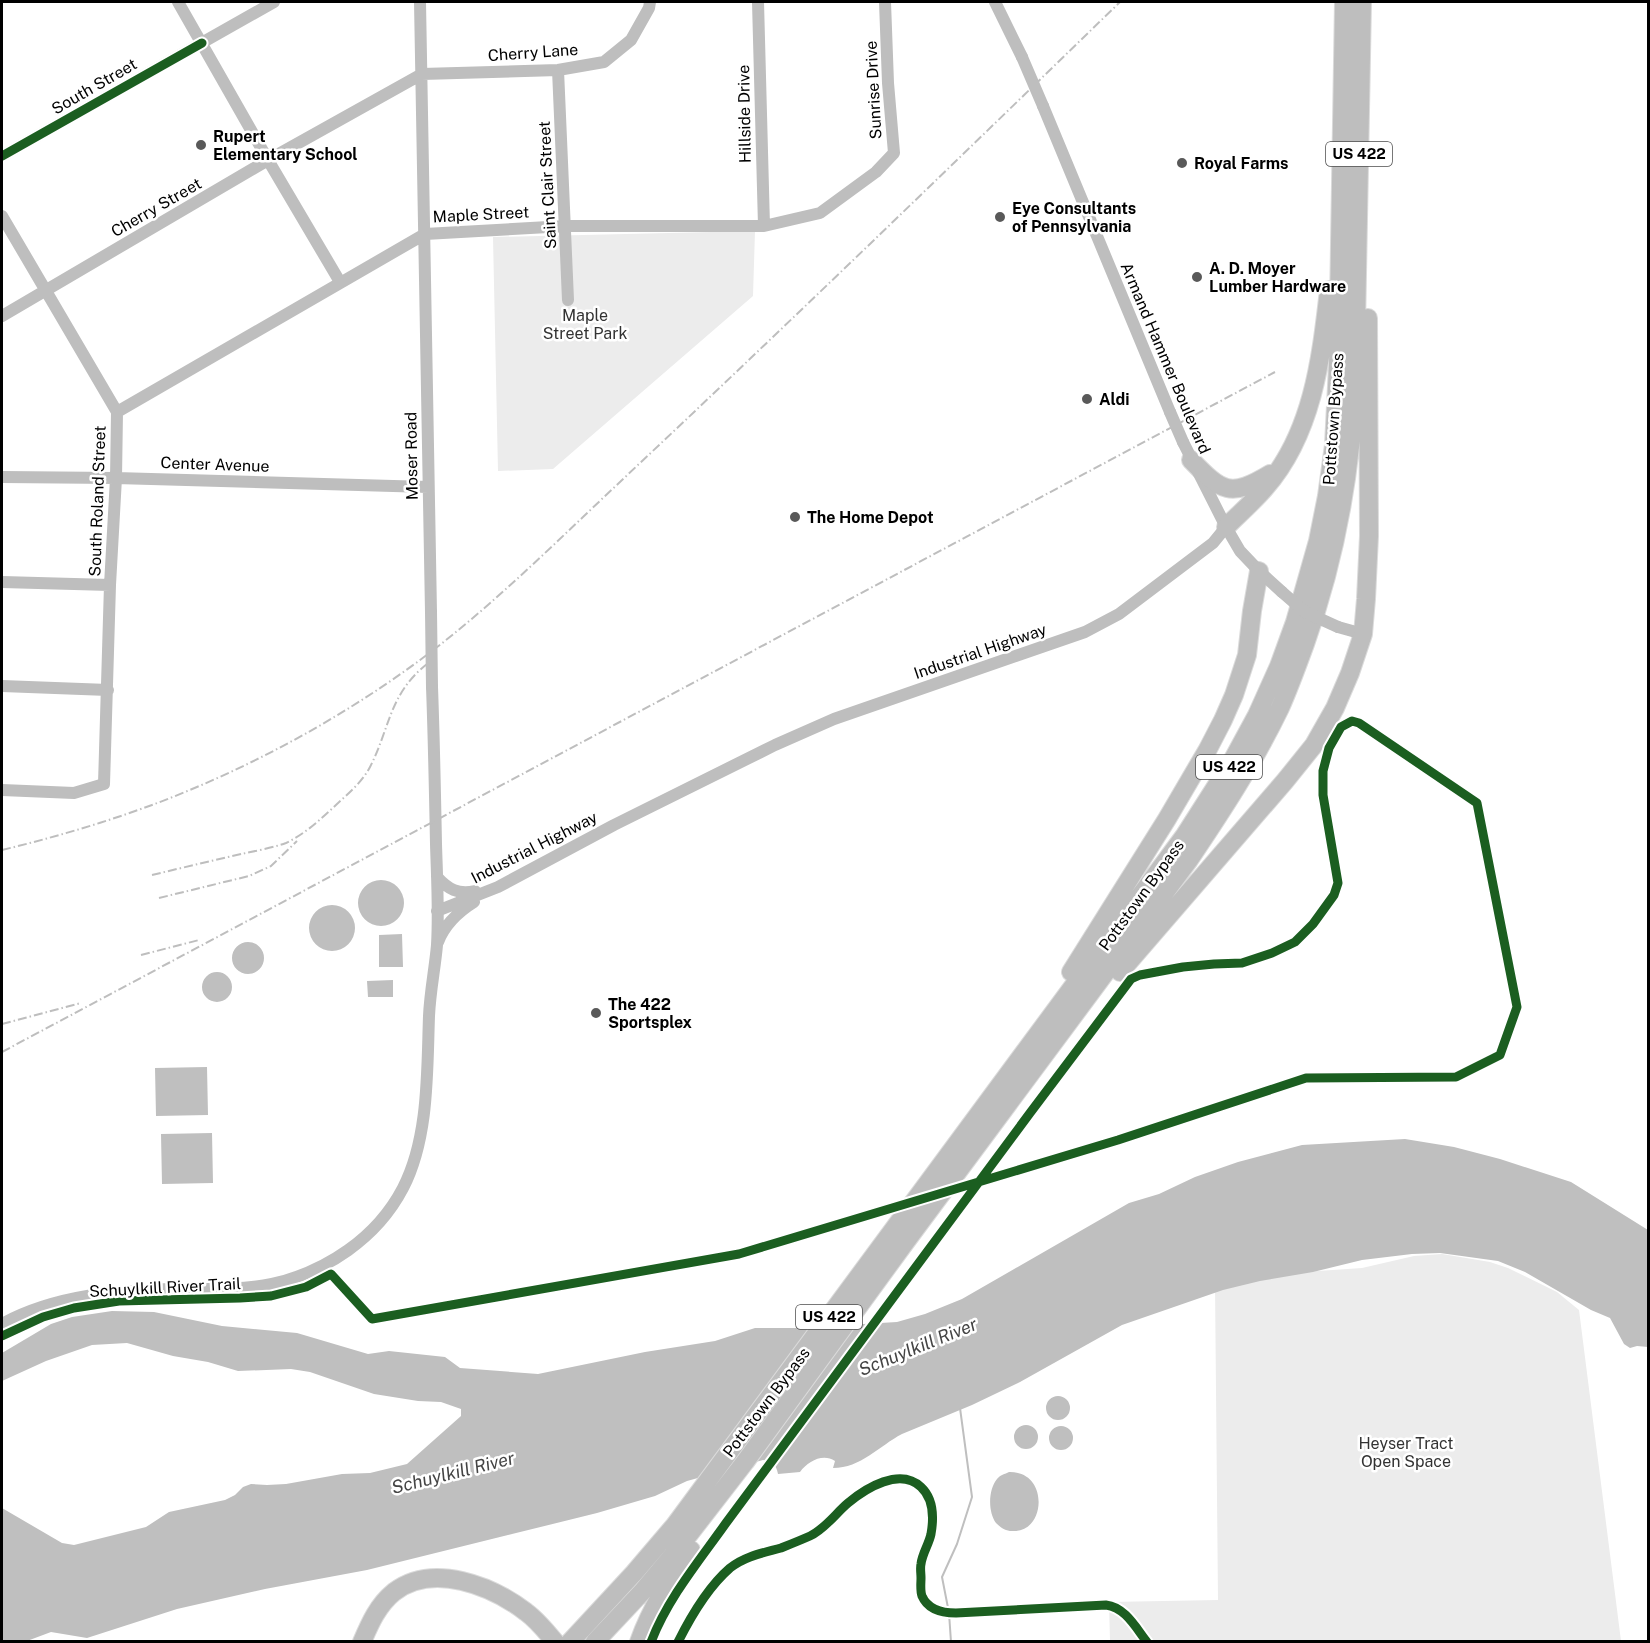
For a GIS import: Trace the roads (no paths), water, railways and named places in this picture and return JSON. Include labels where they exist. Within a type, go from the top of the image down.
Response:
[{"type":"highway","name":"US 422","points":[[1344,2],[1342,175],[1347,306]]},
{"type":"highway","name":"Pottstown Bypass","points":[[566,1641],[634,1573],[675,1525],[1185,835],[1231,764],[1257,715],[1279,666],[1295,622],[1318,541],[1327,496],[1334,445],[1338,366],[1347,306],[1364,2]]},
{"type":"highway","name":"Pottstown Bypass","points":[[706,1520],[745,1462],[1189,860],[1257,753],[1299,662],[1321,597],[1336,537],[1347,480],[1362,352],[1347,306]]},
{"type":"highway","points":[[1226,527],[1265,488],[1289,454],[1302,428],[1316,380],[1347,306]]},
{"type":"highway","points":[[1053,1044],[1107,987],[1286,781],[1314,745],[1335,708],[1363,634],[1369,536],[1362,352]]},
{"type":"highway","points":[[1191,460],[1216,484],[1228,489],[1247,487],[1280,468]]},
{"type":"highway","points":[[984,1109],[1043,1019],[1208,750],[1242,673],[1247,655],[1259,572]]},
{"type":"highway","name":"US 422","points":[[595,1641],[706,1520]]},
{"type":"highway","points":[[639,1641],[668,1582],[706,1520]]},
{"type":"highway","points":[[362,1641],[374,1616],[394,1592],[413,1582],[436,1578],[466,1582],[504,1598],[566,1641]]},
{"type":"highway","points":[[374,1641],[381,1621],[397,1601],[415,1590],[440,1586],[470,1592],[503,1606],[546,1641]]},
{"type":"street","points":[[178,2],[340,282]]},
{"type":"street","name":"South Street","points":[[2,156],[274,2]]},
{"type":"street","name":"Moser Road","points":[[420,2],[438,910]]},
{"type":"street","name":"Cherry Lane","points":[[422,74],[558,70],[604,63],[631,39],[649,8],[650,2]]},
{"type":"street","name":"Hillside Drive","points":[[758,2],[764,226]]},
{"type":"street","name":"Sunrise Drive","points":[[820,213],[876,172],[894,153],[888,83],[885,2]]},
{"type":"street","name":"Armand Hammer Boulevard","points":[[995,2],[1043,106],[1183,442],[1226,527],[1240,551],[1259,572],[1305,612],[1338,627],[1363,634]]},
{"type":"street","name":"Saint Clair Street","points":[[558,70],[568,300]]},
{"type":"street","name":"Cherry Street","points":[[2,316],[268,160],[422,74]]},
{"type":"street","name":"Maple Street","points":[[117,412],[425,234],[566,226],[764,226],[820,213]]},
{"type":"street","name":"South Roland Street","points":[[2,216],[117,412],[104,783],[74,793],[2,790]]},
{"type":"street","name":"Center Avenue","points":[[2,477],[428,487]]},
{"type":"street","name":"Industrial Highway","points":[[438,910],[498,887],[614,825],[775,745],[834,719],[1085,632],[1119,614],[1213,543],[1226,527]]},
{"type":"street","points":[[2,582],[110,585]]},
{"type":"street","points":[[2,686],[108,690]]},
{"type":"street","points":[[437,876],[455,892],[465,893],[498,887]]},
{"type":"street","points":[[437,946],[441,935],[464,908],[498,887]]},
{"type":"street","points":[[2,1324],[38,1309],[93,1294],[158,1289],[237,1288],[271,1284],[301,1276],[326,1265],[371,1231],[403,1189],[413,1164],[423,1119],[438,910]]},
{"type":"water","points":[[381,880],[390,881],[398,886],[403,894],[403,912],[398,920],[390,925],[381,926],[372,925],[364,920],[359,912],[358,903],[359,894],[364,886],[372,881]]},
{"type":"water","points":[[332,905],[341,906],[348,912],[354,919],[354,937],[348,944],[341,950],[332,951],[323,950],[316,944],[310,937],[309,928],[310,919],[316,912],[323,906]]},
{"type":"water","points":[[402,934],[403,967],[379,967],[379,935]]},
{"type":"water","points":[[248,942],[259,947],[264,958],[259,969],[248,974],[237,969],[232,958],[237,947]]},
{"type":"water","points":[[217,972],[228,976],[232,987],[228,998],[217,1002],[206,998],[202,987],[206,976]]},
{"type":"water","points":[[393,980],[393,997],[368,997],[367,981]]},
{"type":"water","points":[[207,1067],[208,1115],[156,1116],[155,1068]]},
{"type":"water","points":[[212,1133],[213,1183],[162,1184],[161,1134]]},
{"type":"water","name":"Schuylkill River","points":[[1405,1139],[1454,1147],[1571,1182],[1648,1230],[1648,1347],[1630,1348],[1624,1344],[1610,1318],[1591,1310],[1525,1272],[1498,1261],[1440,1253],[1362,1260],[1223,1290],[1122,1325],[1020,1382],[902,1434],[861,1460],[843,1467],[833,1468],[835,1461],[821,1458],[811,1462],[800,1472],[778,1474],[774,1464],[763,1460],[687,1481],[655,1496],[597,1513],[367,1570],[265,1589],[177,1609],[87,1638],[51,1632],[27,1641],[2,1641],[2,1508],[62,1543],[74,1545],[146,1527],[169,1512],[225,1500],[251,1484],[286,1484],[342,1474],[370,1473],[407,1464],[461,1416],[461,1409],[441,1402],[374,1394],[310,1372],[291,1369],[238,1371],[127,1343],[92,1345],[46,1361],[2,1381],[2,1353],[51,1324],[72,1317],[112,1311],[154,1312],[222,1326],[297,1333],[368,1354],[389,1351],[445,1357],[460,1368],[538,1374],[645,1352],[715,1341],[755,1328],[897,1322],[962,1299],[1129,1203],[1159,1194],[1195,1177],[1238,1162],[1302,1145]]},
{"type":"water","points":[[1058,1396],[1067,1399],[1070,1408],[1067,1417],[1058,1420],[1049,1417],[1046,1408],[1049,1399]]},
{"type":"water","points":[[1026,1425],[1031,1426],[1037,1432],[1037,1442],[1031,1448],[1026,1449],[1021,1448],[1015,1442],[1014,1437],[1015,1432],[1021,1426]]},
{"type":"water","points":[[1061,1426],[1070,1429],[1073,1438],[1070,1447],[1061,1450],[1052,1447],[1049,1438],[1052,1429]]},
{"type":"water","points":[[1009,1472],[1022,1474],[1032,1481],[1039,1502],[1032,1523],[1023,1529],[1012,1531],[996,1523],[990,1507],[994,1484],[1000,1476]]},
{"type":"waterway","points":[[951,1642],[949,1613],[942,1577],[957,1544],[972,1497],[960,1408]]},
{"type":"railway","points":[[2,850],[134,812],[232,771],[272,752],[349,708],[422,658],[489,604],[552,546],[1120,2]]},
{"type":"railway","points":[[2,1052],[1275,372]]},
{"type":"railway","points":[[152,875],[286,843],[306,831],[363,778],[377,753],[398,699],[414,675],[427,664]]},
{"type":"railway","points":[[159,898],[249,876],[271,866],[297,841]]},
{"type":"railway","points":[[141,955],[199,940]]},
{"type":"railway","points":[[2,1024],[81,1003]]},
{"type":"place","name":"Rupert Elementary School","points":[[201,145]]},
{"type":"place","name":"Royal Farms","points":[[1182,163]]},
{"type":"place","name":"Eye Consultants of Pennsylvania","points":[[1000,217]]},
{"type":"place","name":"A. D. Moyer Lumber Hardware","points":[[1197,277]]},
{"type":"place","name":"Aldi","points":[[1087,399]]},
{"type":"place","name":"The Home Depot","points":[[795,517]]},
{"type":"place","name":"The 422 Sportsplex","points":[[596,1013]]},
{"type":"park label","name":"Maple Street Park","points":[[585,324]]},
{"type":"park label","name":"Heyser Tract Open Space","points":[[1406,1452]]}]
